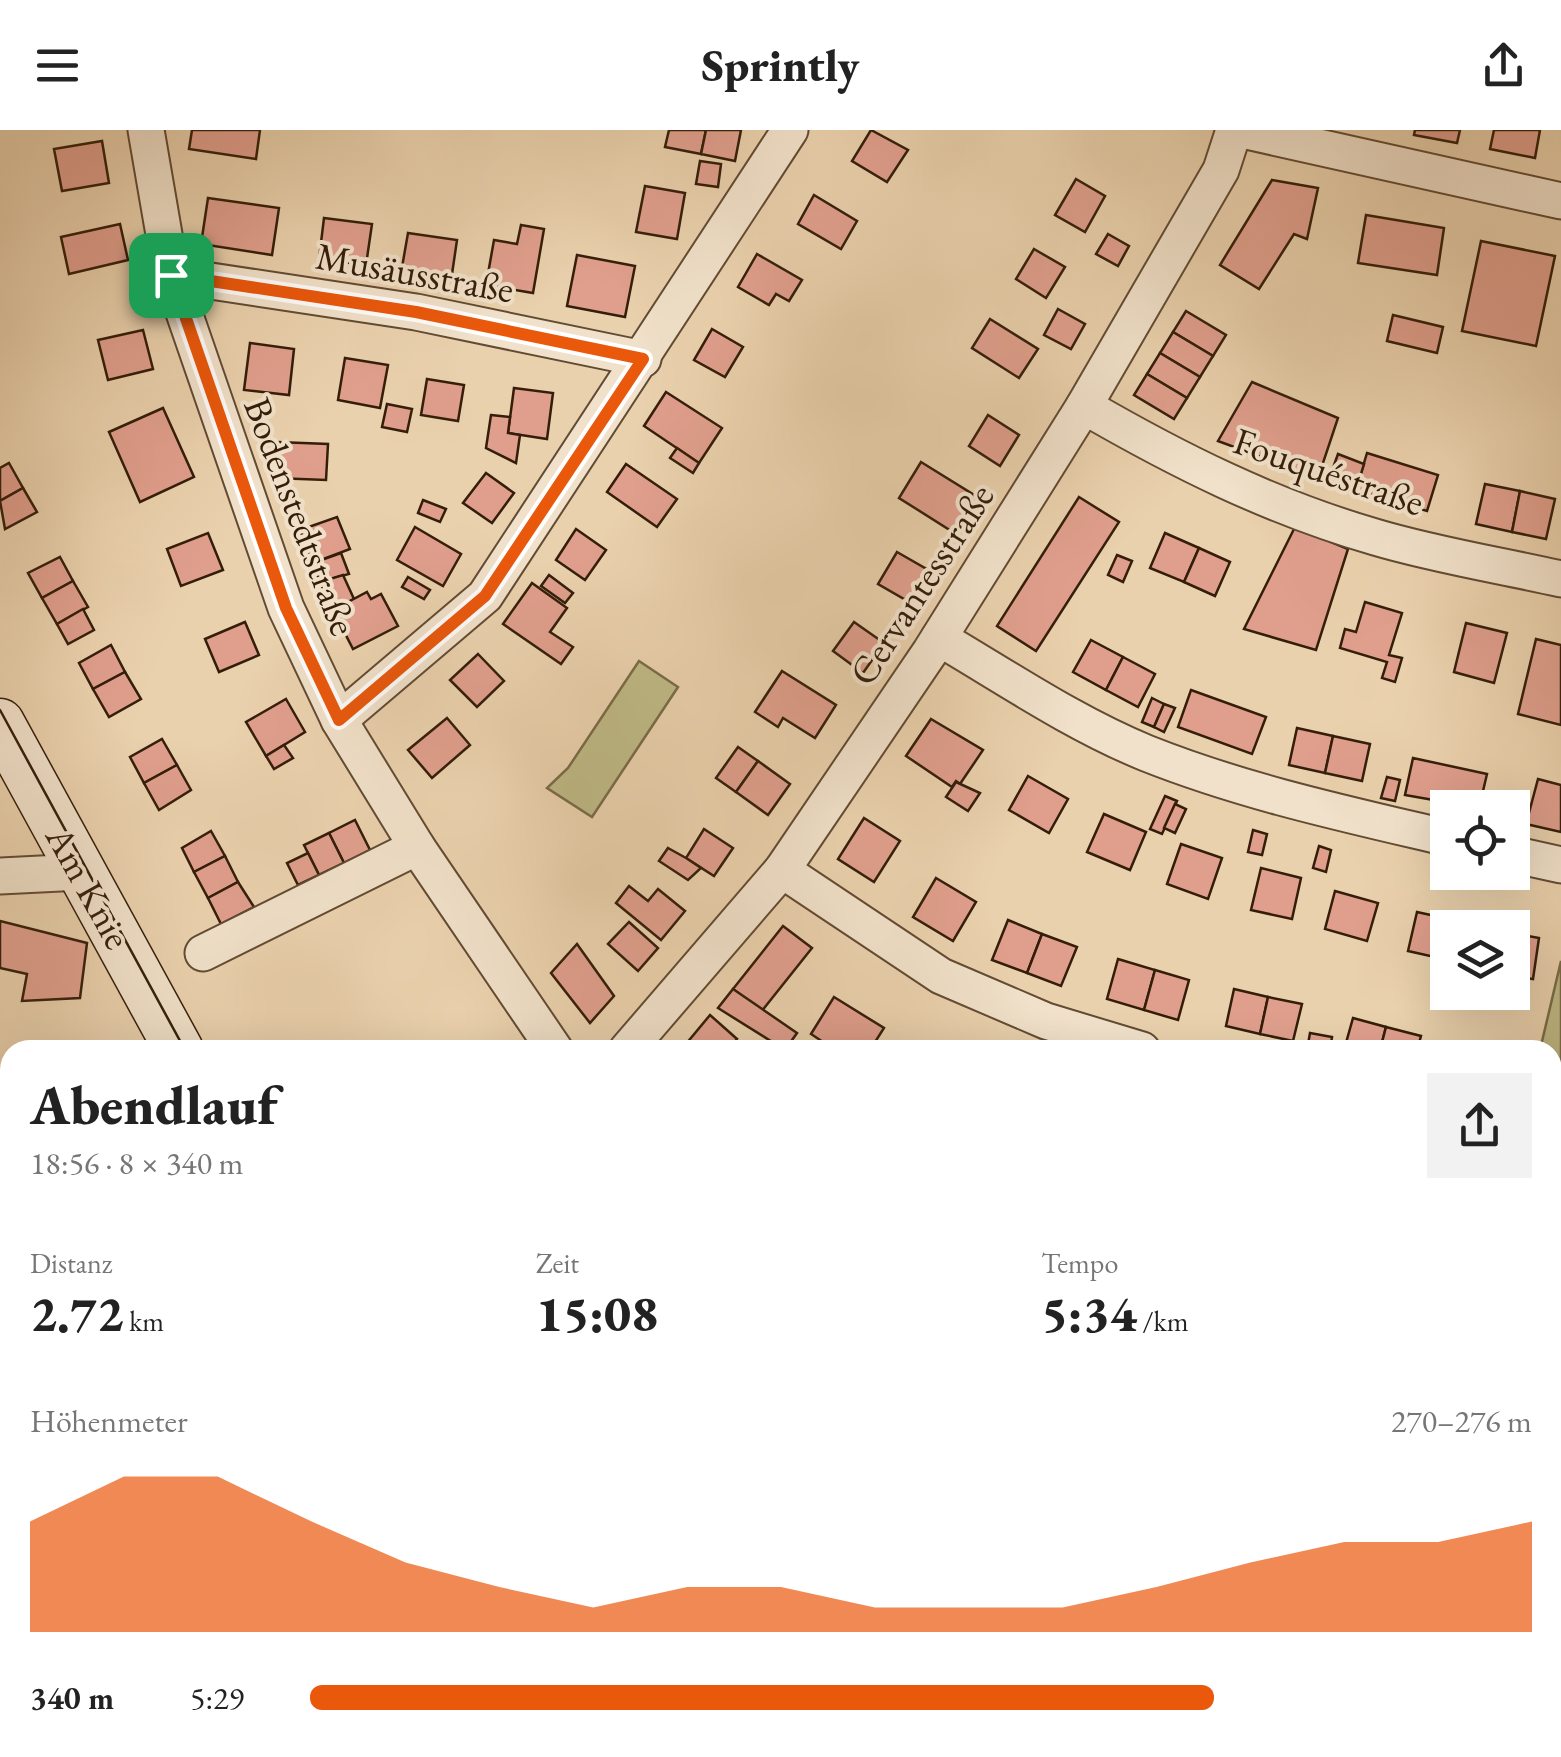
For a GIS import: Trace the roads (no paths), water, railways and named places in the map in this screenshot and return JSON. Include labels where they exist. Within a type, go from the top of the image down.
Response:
[{"type":"main road","name":"Am Knie","points":[[0,723],[173,1040]]},
{"type":"street","name":"Bodenstedtstraße","points":[[146,130],[171,275],[286,608],[339,720],[417,847],[548,1040]]},
{"type":"street","points":[[339,720],[485,596],[790,130]]},
{"type":"street","name":"Cervantesstraße","points":[[636,1040],[782,870],[939,638],[1084,406],[1220,170],[1234,130]]},
{"type":"street","points":[[1242,130],[1561,201]]},
{"type":"street","name":"Musäusstraße","points":[[171,275],[416,312],[643,359]]},
{"type":"street","name":"Fouquéstraße","points":[[1084,406],[1190,467],[1279,505],[1376,538],[1561,579]]},
{"type":"street","points":[[939,638],[1074,718],[1144,752],[1242,788],[1430,834]]},
{"type":"street","points":[[202,953],[417,847]]},
{"type":"street","points":[[1530,858],[1561,865]]},
{"type":"street","points":[[782,870],[941,976],[1046,1021],[1109,1040]]},
{"type":"street","points":[[0,876],[81,872]]},
{"type":"tram line","points":[[0,710],[180,1040]]}]
